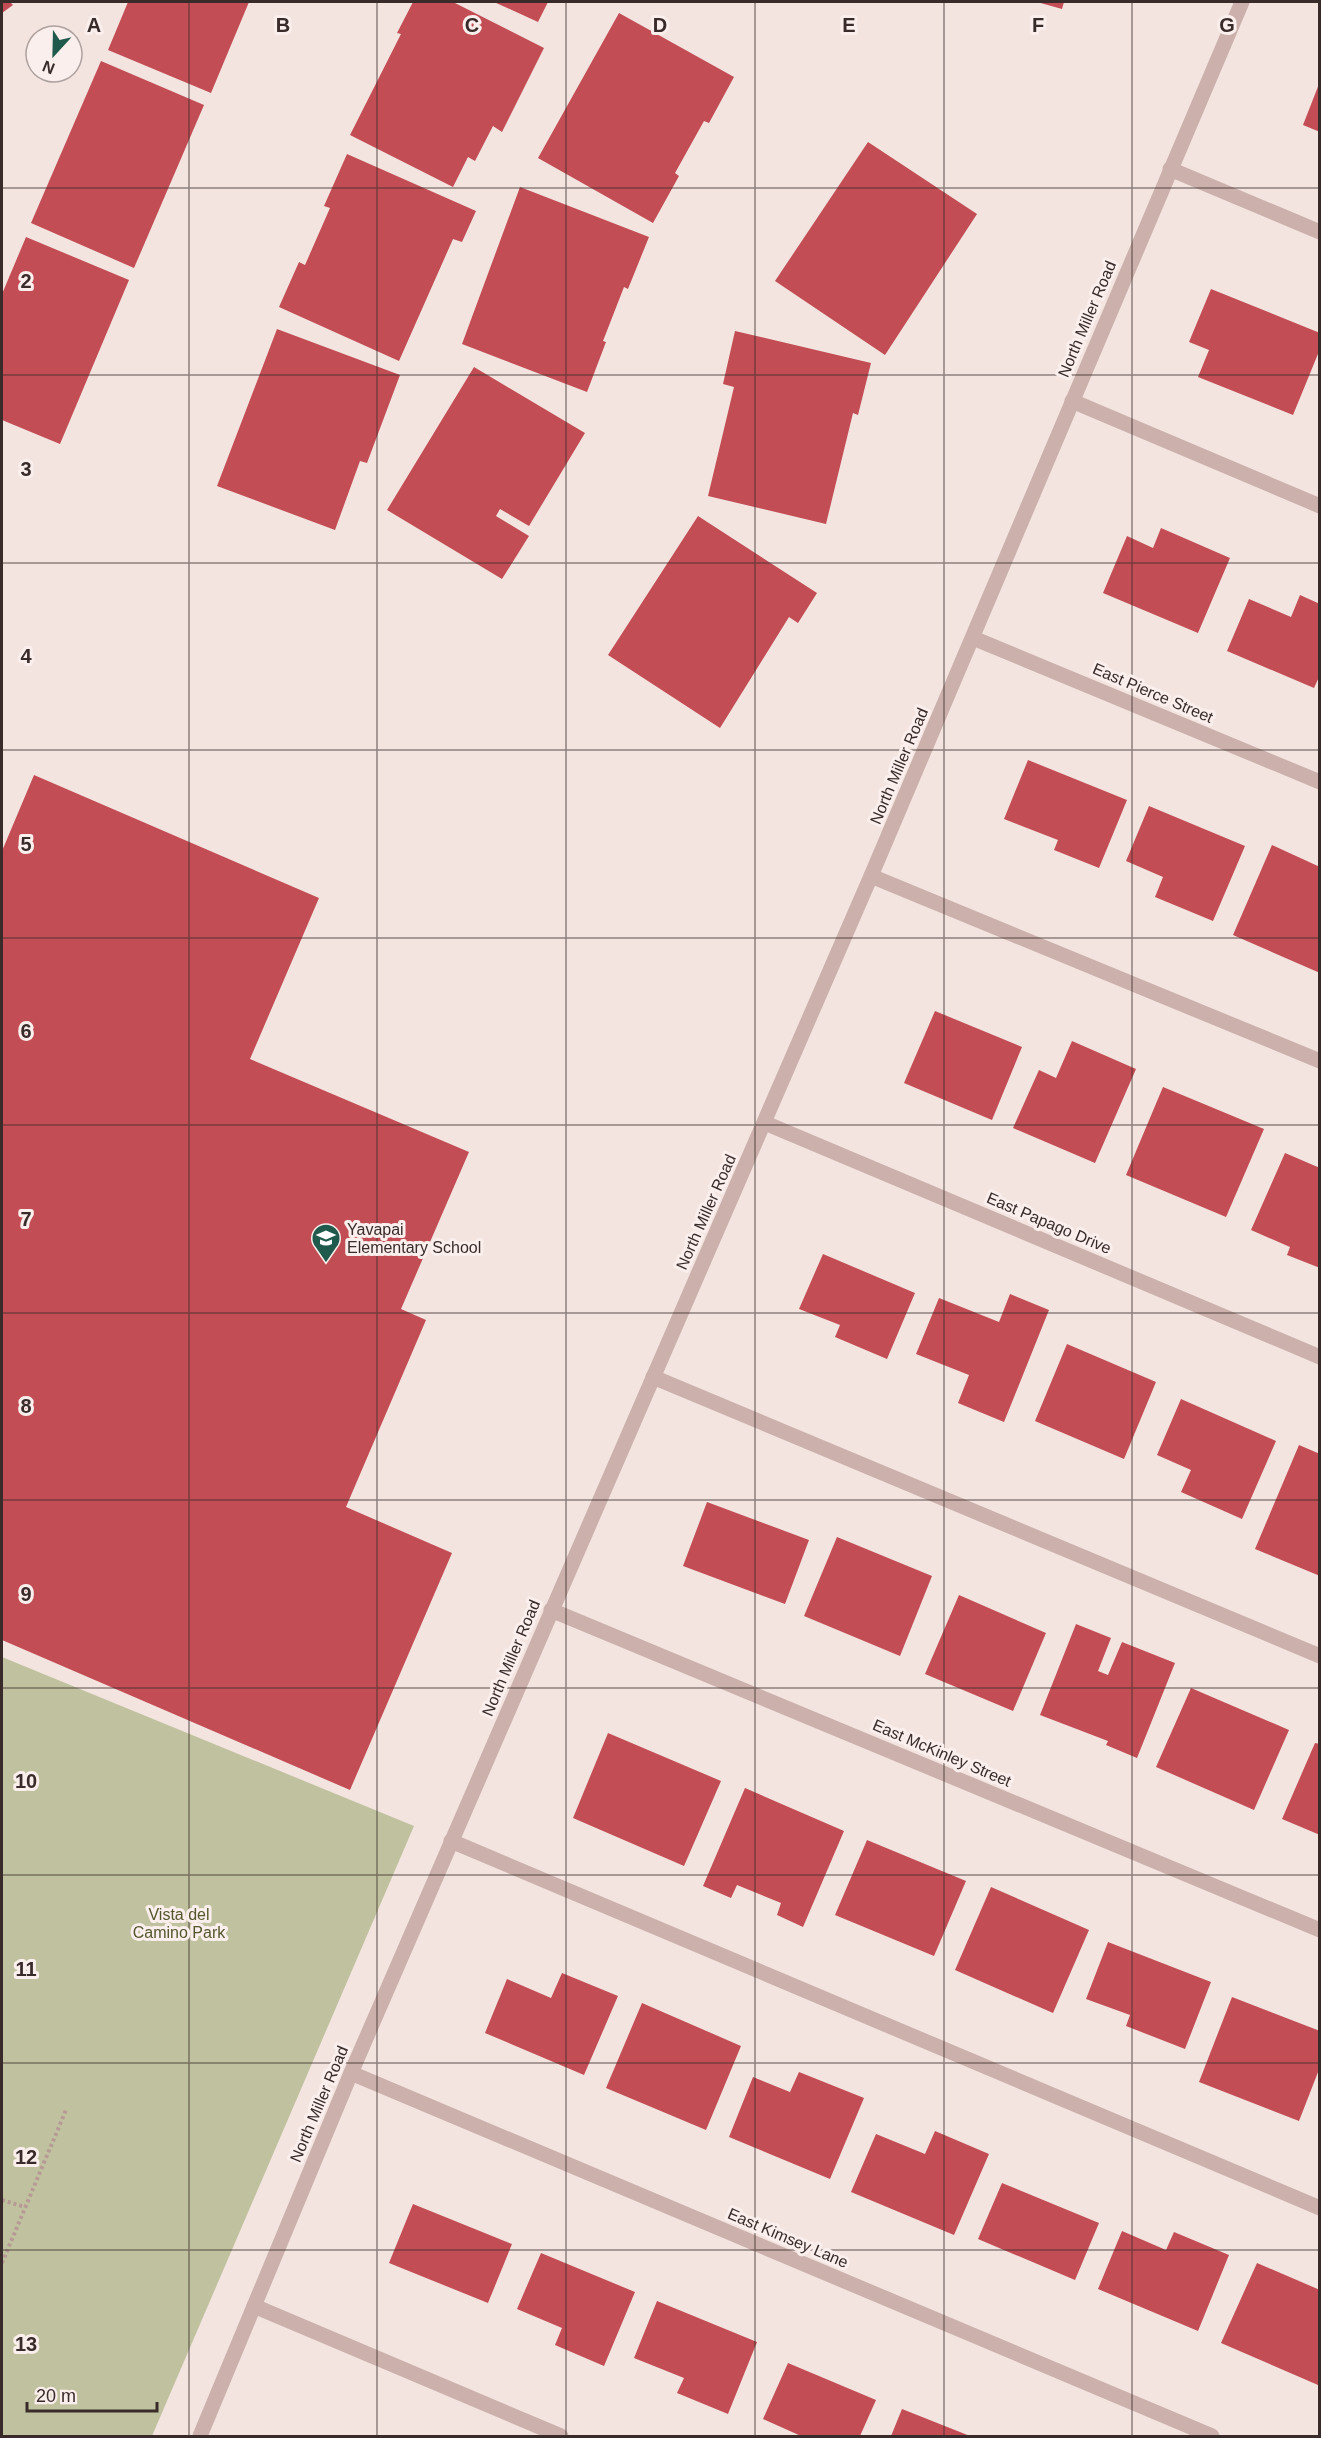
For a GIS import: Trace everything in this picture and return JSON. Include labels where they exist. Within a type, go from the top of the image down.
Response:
[{"type":"street","name":"North Miller Road","points":[[200,2436],[351,2073],[765,1123],[1242,2]]},
{"type":"street","points":[[1170,169],[1320,232]]},
{"type":"street","points":[[1072,401],[1320,506]]},
{"type":"street","name":"East Pierce Street","points":[[973,638],[1320,782]]},
{"type":"street","points":[[871,876],[1320,1061]]},
{"type":"street","name":"East Papago Drive","points":[[765,1123],[1320,1357]]},
{"type":"street","points":[[653,1377],[1320,1656]]},
{"type":"street","name":"East McKinley Street","points":[[551,1610],[1320,1930]]},
{"type":"street","points":[[451,1841],[1320,2208]]},
{"type":"street","name":"East Kimsey Lane","points":[[351,2073],[1212,2436]]},
{"type":"street","points":[[254,2306],[561,2436]]},
{"type":"path","points":[[2,2263],[66,2110]]},
{"type":"path","points":[[2,2200],[25,2207]]},
{"type":"green space","name":"Vista del Camino Park","points":[[2,1657],[414,1826],[152,2436],[2,2436]]},
{"type":"building","points":[[2,2],[10,2],[13,5],[2,13]]},
{"type":"building","points":[[128,2],[249,2],[211,93],[108,50]]},
{"type":"building","points":[[413,2],[453,2],[544,48],[502,132],[493,126],[475,161],[468,157],[453,187],[350,135],[401,34],[397,33]]},
{"type":"building","points":[[494,2],[548,2],[538,22]]},
{"type":"building","points":[[1037,2],[1064,2],[1062,9]]},
{"type":"building","points":[[619,13],[734,77],[709,123],[704,121],[675,173],[679,176],[653,223],[538,158]]},
{"type":"building","points":[[101,61],[204,105],[134,268],[31,223]]},
{"type":"building","points":[[1320,84],[1320,132],[1303,125]]},
{"type":"building","points":[[868,142],[977,214],[885,355],[775,281]]},
{"type":"building","points":[[347,154],[476,211],[462,242],[453,239],[399,361],[279,307],[299,262],[305,265],[330,208],[324,206]]},
{"type":"building","points":[[520,187],[649,237],[628,289],[624,287],[603,341],[606,342],[587,392],[462,344]]},
{"type":"building","points":[[26,237],[129,280],[60,444],[2,420],[2,294]]},
{"type":"building","points":[[1211,289],[1320,333],[1320,349],[1293,415],[1198,377],[1209,350],[1189,342]]},
{"type":"building","points":[[277,329],[400,375],[367,463],[360,461],[335,530],[217,486]]},
{"type":"building","points":[[735,331],[871,363],[858,415],[853,413],[826,524],[708,496],[734,387],[723,384]]},
{"type":"building","points":[[474,367],[585,433],[529,526],[500,509],[496,516],[529,536],[502,579],[387,510]]},
{"type":"building","points":[[698,516],[817,593],[798,623],[789,617],[720,728],[608,655]]},
{"type":"building","points":[[1161,528],[1230,558],[1198,633],[1103,593],[1127,536],[1153,548]]},
{"type":"building","points":[[1300,595],[1320,604],[1320,675],[1314,688],[1227,651],[1249,599],[1291,617]]},
{"type":"building","points":[[1028,760],[1127,800],[1099,868],[1054,850],[1058,840],[1004,819]]},
{"type":"building","points":[[34,775],[319,898],[250,1059],[469,1152],[401,1309],[426,1320],[346,1507],[452,1553],[350,1790],[2,1640],[2,851]]},
{"type":"building","points":[[1149,806],[1245,846],[1213,921],[1155,897],[1163,877],[1126,861]]},
{"type":"building","points":[[1272,845],[1320,867],[1320,973],[1233,935]]},
{"type":"building","points":[[935,1011],[1022,1047],[992,1120],[904,1083]]},
{"type":"building","points":[[1072,1041],[1136,1069],[1095,1163],[1013,1128],[1039,1070],[1056,1078]]},
{"type":"building","points":[[1163,1087],[1264,1129],[1226,1217],[1126,1175]]},
{"type":"building","points":[[1285,1153],[1320,1168],[1320,1268],[1287,1255],[1290,1247],[1251,1230]]},
{"type":"building","points":[[823,1254],[915,1293],[887,1359],[835,1337],[840,1325],[799,1309]]},
{"type":"building","points":[[1010,1294],[1049,1310],[1004,1422],[958,1403],[969,1375],[916,1354],[939,1298],[999,1322]]},
{"type":"building","points":[[1067,1344],[1156,1382],[1124,1459],[1035,1421]]},
{"type":"building","points":[[1181,1399],[1276,1441],[1242,1519],[1181,1492],[1191,1470],[1157,1455]]},
{"type":"building","points":[[1299,1445],[1320,1454],[1320,1576],[1255,1549]]},
{"type":"building","points":[[707,1502],[809,1540],[785,1604],[683,1566]]},
{"type":"building","points":[[837,1537],[932,1576],[900,1656],[804,1616]]},
{"type":"building","points":[[959,1595],[1046,1633],[1013,1711],[925,1674]]},
{"type":"building","points":[[1076,1624],[1111,1638],[1098,1671],[1108,1675],[1122,1642],[1175,1663],[1137,1758],[1106,1745],[1108,1741],[1040,1715]]},
{"type":"building","points":[[1191,1688],[1289,1730],[1254,1810],[1156,1767]]},
{"type":"building","points":[[608,1733],[721,1781],[684,1866],[573,1818]]},
{"type":"building","points":[[1315,1743],[1320,1744],[1320,1835],[1282,1819]]},
{"type":"building","points":[[745,1788],[844,1831],[803,1927],[777,1915],[781,1903],[737,1885],[731,1898],[703,1886]]},
{"type":"building","points":[[867,1840],[966,1881],[934,1956],[835,1915]]},
{"type":"building","points":[[991,1887],[1089,1930],[1053,2013],[955,1970]]},
{"type":"building","points":[[1108,1942],[1211,1982],[1185,2049],[1126,2026],[1130,2015],[1086,1999]]},
{"type":"building","points":[[562,1973],[618,1996],[584,2075],[485,2033],[507,1979],[551,1998]]},
{"type":"building","points":[[1232,1997],[1320,2031],[1320,2067],[1299,2121],[1199,2082]]},
{"type":"building","points":[[642,2003],[741,2046],[706,2130],[606,2088]]},
{"type":"building","points":[[799,2072],[864,2098],[830,2179],[729,2137],[753,2077],[790,2092]]},
{"type":"building","points":[[935,2131],[989,2154],[954,2235],[851,2192],[876,2134],[925,2154]]},
{"type":"building","points":[[1002,2183],[1099,2223],[1075,2280],[978,2239]]},
{"type":"building","points":[[413,2204],[512,2244],[488,2303],[389,2263]]},
{"type":"building","points":[[1122,2231],[1166,2250],[1174,2232],[1229,2255],[1198,2331],[1098,2289]]},
{"type":"building","points":[[541,2253],[635,2292],[604,2366],[555,2345],[562,2328],[517,2309]]},
{"type":"building","points":[[1257,2263],[1320,2290],[1318,2385],[1221,2343]]},
{"type":"building","points":[[657,2301],[757,2342],[728,2414],[677,2393],[684,2378],[634,2358]]},
{"type":"building","points":[[788,2363],[876,2400],[860,2436],[801,2436],[763,2419]]},
{"type":"building","points":[[902,2409],[970,2436],[891,2436]]},
{"type":"place","name":"Yavapai Elementary School","points":[[326,1264]]}]
